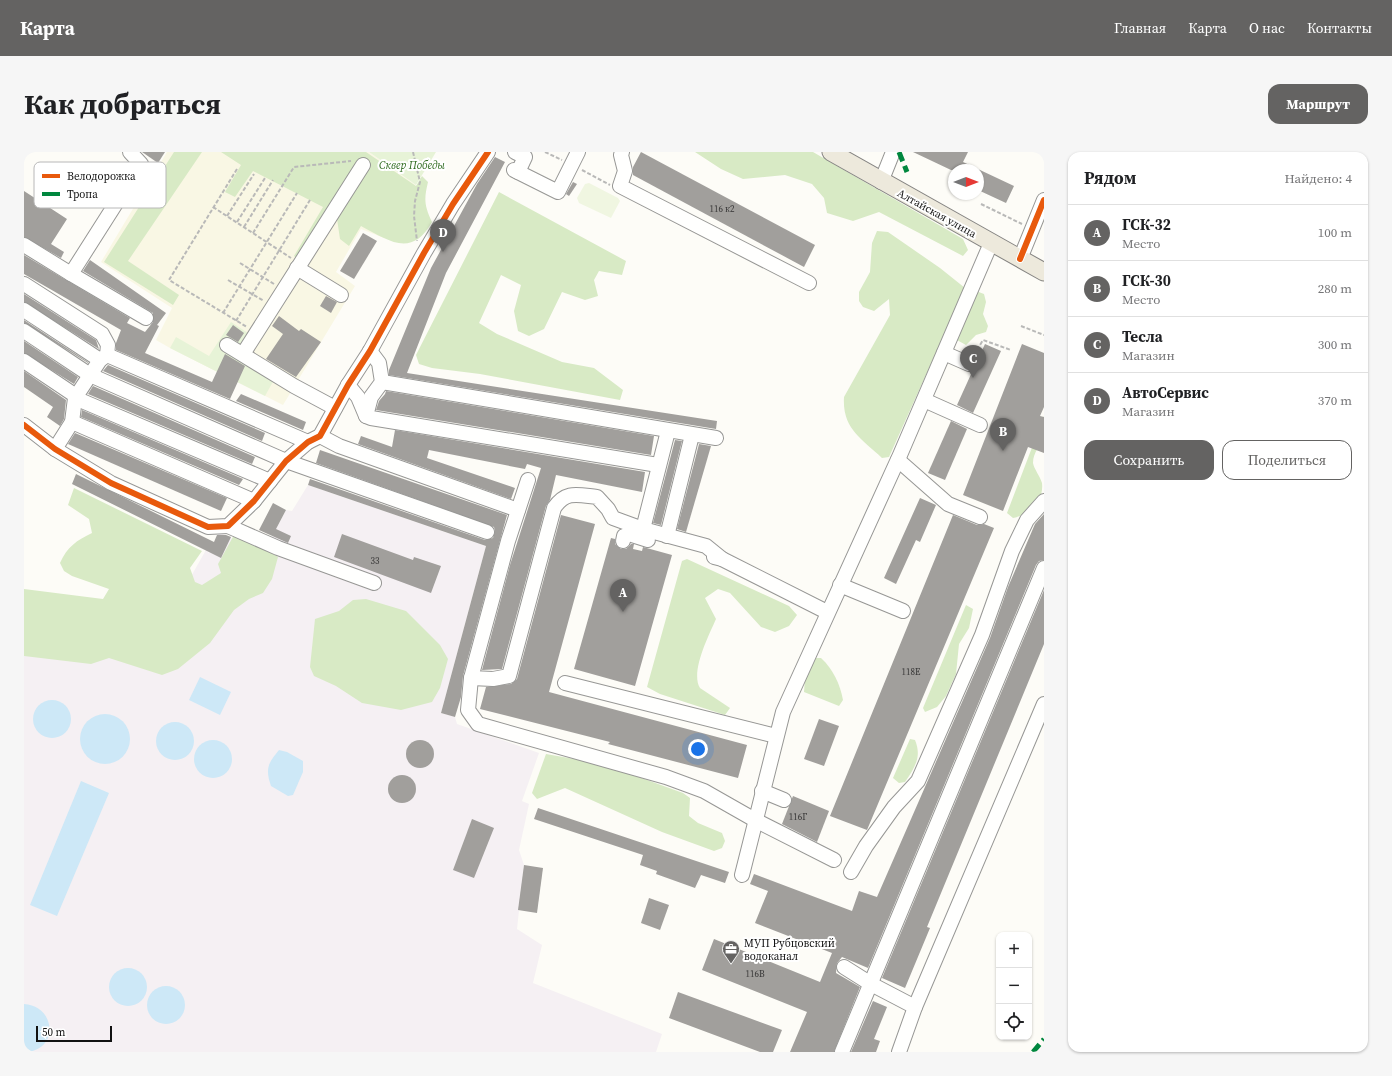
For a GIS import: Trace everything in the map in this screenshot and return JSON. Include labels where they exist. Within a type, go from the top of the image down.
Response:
[{"type":"main road","name":"Алтайская улица","points":[[831,152],[1044,272]]},
{"type":"street","points":[[130,152],[139,162]]},
{"type":"street","points":[[142,162],[149,152]]},
{"type":"street","points":[[228,526],[254,501],[286,461],[308,442],[320,436],[348,385],[370,351],[424,253],[453,204],[488,152]]},
{"type":"street","points":[[514,152],[525,157],[516,170],[558,192],[578,152]]},
{"type":"street","points":[[882,182],[893,152]]},
{"type":"street","points":[[619,153],[625,171],[620,186],[809,283]]},
{"type":"street","points":[[243,354],[299,266],[361,162]]},
{"type":"street","points":[[1020,259],[1044,200]]},
{"type":"street","points":[[71,274],[113,208]]},
{"type":"street","points":[[742,875],[783,712],[827,612],[898,460],[991,243]]},
{"type":"street","points":[[24,245],[146,318]]},
{"type":"street","points":[[299,266],[341,295]]},
{"type":"street","points":[[24,284],[102,334],[108,345],[103,358],[76,397],[72,422],[55,449]]},
{"type":"street","points":[[24,310],[103,358],[308,442]]},
{"type":"street","points":[[24,331],[90,375],[286,461],[487,532]]},
{"type":"street","points":[[227,345],[294,386],[335,408]]},
{"type":"street","points":[[366,416],[371,397],[382,382],[379,363],[370,351]]},
{"type":"street","points":[[944,353],[969,364]]},
{"type":"street","points":[[24,361],[76,397],[270,481]]},
{"type":"street","points":[[382,382],[716,438]]},
{"type":"street","points":[[348,385],[358,397],[366,416]]},
{"type":"street","points":[[924,400],[980,425]]},
{"type":"street","points":[[366,416],[658,465]]},
{"type":"street","points":[[72,422],[254,501]]},
{"type":"street","points":[[24,424],[55,449],[111,483],[208,527],[228,526],[278,548],[374,583]]},
{"type":"street","points":[[643,529],[658,465],[668,431]]},
{"type":"street","points":[[667,536],[692,435]]},
{"type":"street","points":[[320,436],[339,446],[518,510]]},
{"type":"street","points":[[898,460],[948,504],[980,517]]},
{"type":"street","points":[[528,480],[518,510],[471,678],[468,710],[478,724],[666,777],[704,791],[755,820],[834,860]]},
{"type":"street","points":[[471,678],[493,679],[509,676],[554,508],[559,501],[567,495],[597,497],[608,509],[613,518],[643,529],[706,546],[722,559]]},
{"type":"street","points":[[851,872],[866,846],[894,807],[918,782],[982,635],[1012,551],[1026,520],[1044,501]]},
{"type":"street","points":[[622,541],[624,536],[629,534],[722,559],[827,612]]},
{"type":"street","points":[[842,1052],[1044,568]]},
{"type":"street","points":[[840,585],[903,611]]},
{"type":"street","points":[[565,683],[776,736]]},
{"type":"street","points":[[899,1052],[915,1007],[1044,704]]},
{"type":"street","points":[[762,791],[784,800]]},
{"type":"street","points":[[844,967],[871,984],[915,1007]]},
{"type":"path","points":[[413,152],[420,182],[415,200],[414,216],[417,240],[424,253]]},
{"type":"path","points":[[253,233],[294,167],[361,162]]},
{"type":"path","points":[[237,169],[169,280],[257,333]]},
{"type":"path","points":[[227,216],[254,174]]},
{"type":"path","points":[[236,222],[265,178]]},
{"type":"path","points":[[244,227],[273,180]]},
{"type":"path","points":[[224,313],[297,193]]},
{"type":"path","points":[[236,321],[310,200]]},
{"type":"path","points":[[981,204],[1032,229]]},
{"type":"path","points":[[214,207],[279,250],[299,266]]},
{"type":"path","points":[[240,263],[284,290]]},
{"type":"path","points":[[228,280],[273,307]]},
{"type":"path","points":[[1021,326],[1044,334]]},
{"type":"path","points":[[977,350],[983,340],[986,340],[1011,350]]},
{"type":"shaded area","points":[[167,152],[369,152],[416,185],[384,238],[361,229],[336,272],[355,286],[283,405],[156,340],[172,308],[101,262],[133,208],[166,208],[166,162],[161,162]]},
{"type":"shaded area","points":[[308,485],[486,546],[441,713],[455,717],[457,724],[539,753],[522,801],[529,804],[519,850],[524,865],[517,929],[542,945],[533,983],[662,1034],[656,1052],[24,1052],[24,607],[165,622],[206,550],[209,553],[219,532],[272,558],[279,542],[271,538],[286,510],[292,511]]},
{"type":"green space","points":[[174,152],[202,152],[166,205],[166,165]]},
{"type":"green space","points":[[221,152],[366,152],[416,186],[422,176],[428,182],[426,202],[427,211],[432,222],[424,233],[416,240],[408,243],[390,241],[361,226],[349,246],[340,239],[337,219],[331,212],[300,261],[294,256],[323,207],[253,171],[235,197],[225,192],[241,165]]},
{"type":"green space","name":"Сквер Победы","points":[[369,152],[436,152],[416,185]]},
{"type":"green space","points":[[695,152],[813,152],[963,239],[968,250],[963,256],[879,212],[853,221],[827,213],[824,198],[812,184],[785,175],[743,179],[721,169]]},
{"type":"green space","points":[[589,183],[618,198],[620,201],[611,218],[579,203],[577,198],[585,184]]},
{"type":"green space","points":[[499,192],[626,261],[622,275],[599,271],[594,280],[598,296],[585,300],[562,292],[544,329],[529,336],[518,331],[514,311],[521,285],[501,275],[479,323],[497,334],[562,362],[594,368],[623,390],[620,400],[480,374],[432,368],[419,364],[416,355]]},
{"type":"green space","points":[[138,208],[164,208],[128,261],[179,295],[173,305],[104,262]]},
{"type":"green space","points":[[877,231],[888,232],[940,268],[965,288],[889,457],[882,458],[855,432],[846,417],[844,408],[844,397],[890,315],[889,299],[874,311],[863,307],[859,301],[859,292],[870,272],[872,243]]},
{"type":"green space","points":[[976,291],[984,294],[986,302],[983,314],[988,326],[986,332],[976,335],[966,345],[955,339]]},
{"type":"green space","points":[[231,322],[248,333],[236,351],[275,378],[265,396],[170,348],[176,337],[209,356]]},
{"type":"green space","points":[[1044,416],[1044,437],[1033,459],[1033,463],[1042,483],[1041,496],[1035,506],[1025,514],[1013,518],[1007,513]]},
{"type":"green space","points":[[74,488],[202,551],[190,568],[195,582],[202,585],[221,573],[218,564],[234,535],[261,546],[278,557],[272,579],[263,593],[249,599],[234,610],[210,643],[178,669],[162,675],[109,658],[91,664],[24,656],[24,589],[103,599],[109,589],[72,576],[64,571],[60,563],[69,548],[82,538],[92,533],[89,519],[68,505]]},
{"type":"green space","points":[[687,559],[789,606],[797,615],[789,626],[775,632],[761,627],[730,593],[718,589],[705,598],[716,619],[705,644],[699,663],[697,673],[698,681],[700,688],[730,708],[725,715],[660,694],[647,687],[682,561]]},
{"type":"green space","points":[[366,599],[406,611],[440,645],[448,659],[440,688],[432,702],[401,710],[362,703],[336,686],[314,676],[310,667],[315,619],[339,611],[353,600]]},
{"type":"green space","points":[[966,605],[973,609],[969,628],[959,644],[956,674],[946,696],[937,707],[925,712],[923,708]]},
{"type":"green space","points":[[814,658],[821,658],[835,677],[843,700],[839,706],[804,692],[805,679]]},
{"type":"green space","points":[[910,739],[915,740],[918,757],[912,772],[905,782],[899,783],[893,778]]},
{"type":"green space","points":[[546,754],[603,764],[683,793],[690,798],[689,816],[698,823],[722,833],[725,841],[722,848],[714,851],[662,832],[565,788],[537,799],[532,793]]},
{"type":"water","points":[[200,677],[231,692],[220,715],[189,700]]},
{"type":"water","points":[[48,700],[56,700],[66,705],[70,712],[70,726],[66,733],[56,738],[48,738],[38,733],[36,730],[33,723],[33,715],[38,705],[41,703]]},
{"type":"water","points":[[105,714],[115,716],[123,721],[128,729],[130,739],[128,749],[123,757],[115,762],[105,764],[95,762],[87,757],[82,749],[80,739],[82,729],[87,721],[95,716]]},
{"type":"water","points":[[171,722],[179,722],[189,727],[193,734],[193,748],[189,755],[179,760],[171,760],[161,755],[159,752],[156,745],[156,737],[161,727],[164,725]]},
{"type":"water","points":[[209,740],[217,740],[227,745],[231,752],[231,766],[227,773],[217,778],[209,778],[199,773],[197,770],[194,763],[194,755],[199,745],[202,743]]},
{"type":"water","points":[[279,750],[287,752],[303,761],[303,772],[293,795],[288,796],[271,786],[269,780],[268,771],[270,763]]},
{"type":"water","points":[[81,781],[109,793],[57,916],[30,905]]},
{"type":"water","points":[[124,968],[132,968],[142,973],[146,980],[146,994],[142,1001],[132,1006],[124,1006],[114,1001],[112,998],[109,991],[109,983],[114,973],[117,971]]},
{"type":"water","points":[[162,986],[170,986],[180,991],[184,998],[184,1012],[180,1019],[170,1024],[162,1024],[152,1019],[150,1016],[147,1009],[147,1001],[152,991],[155,989]]},
{"type":"water","points":[[24,1004],[35,1007],[43,1012],[48,1020],[50,1029],[48,1037],[43,1045],[35,1050],[24,1052]]},
{"type":"building","points":[[142,152],[165,152],[159,162]]},
{"type":"building","points":[[641,152],[815,245],[804,267],[633,175],[633,167]]},
{"type":"building","points":[[913,152],[968,152],[963,162],[967,164],[948,164],[948,169]]},
{"type":"building","points":[[495,157],[505,162],[446,273],[407,373],[717,421],[716,429],[389,375],[389,370],[431,268],[477,184]]},
{"type":"building","points":[[984,172],[1014,186],[1006,203],[984,193]]},
{"type":"building","points":[[573,182],[577,184],[569,196],[566,194]]},
{"type":"building","points":[[24,191],[34,198],[34,208],[50,208],[67,219],[51,244],[64,252],[61,258],[24,237]]},
{"type":"building","points":[[363,233],[377,241],[354,279],[340,271]]},
{"type":"building","points":[[24,255],[130,318],[127,323],[145,332],[153,322],[153,313],[83,271],[90,260],[166,313],[157,325],[159,326],[145,353],[212,382],[225,354],[245,366],[230,399],[116,350],[116,343],[121,330],[24,274]]},
{"type":"building","points":[[24,294],[96,340],[99,349],[24,302]]},
{"type":"building","points":[[326,296],[337,302],[331,313],[320,306]]},
{"type":"building","points":[[279,316],[299,331],[301,329],[321,342],[296,377],[266,359],[283,334],[272,326]]},
{"type":"building","points":[[24,320],[88,362],[88,363],[24,323]]},
{"type":"building","points":[[233,325],[244,333],[238,342],[226,335]]},
{"type":"building","points":[[24,341],[78,377],[74,384],[24,353]]},
{"type":"building","points":[[985,344],[1001,351],[973,413],[957,405],[972,372],[977,368],[977,361]]},
{"type":"building","points":[[1022,344],[1044,353],[1044,407],[1040,416],[1044,417],[1044,453],[1028,447],[1003,511],[963,495]]},
{"type":"building","points":[[108,365],[265,433],[262,441],[103,371]]},
{"type":"building","points":[[24,371],[66,400],[64,419],[60,426],[47,417],[53,407],[24,387]]},
{"type":"building","points":[[93,386],[255,457],[252,464],[88,394]]},
{"type":"building","points":[[386,391],[654,436],[651,455],[376,410],[379,401]]},
{"type":"building","points":[[241,394],[306,422],[303,430],[236,401]]},
{"type":"building","points":[[82,410],[243,479],[239,485],[81,417]]},
{"type":"building","points":[[951,421],[967,429],[945,480],[928,473]]},
{"type":"building","points":[[395,430],[645,472],[642,492],[556,475],[550,500],[546,506],[502,669],[482,670],[510,565],[541,468],[527,464],[525,469],[429,450],[427,458],[515,488],[511,499],[358,444],[361,436],[392,447]]},
{"type":"building","points":[[75,433],[227,498],[221,511],[68,444]]},
{"type":"building","points":[[675,440],[682,441],[661,525],[653,523]]},
{"type":"building","points":[[699,444],[711,446],[686,532],[677,529]]},
{"type":"building","points":[[320,450],[507,515],[463,676],[461,697],[455,717],[441,713],[486,546],[308,485],[310,479],[485,540],[493,538],[495,531],[494,527],[316,463]]},
{"type":"building","points":[[76,474],[214,542],[217,535],[226,535],[231,537],[221,558],[72,484]]},
{"type":"building","points":[[920,498],[936,505],[920,542],[916,540],[896,584],[884,578]]},
{"type":"building","points":[[273,503],[286,510],[276,529],[291,536],[288,543],[259,530]]},
{"type":"building","points":[[1044,514],[1044,560],[1039,561],[1036,565],[868,968],[842,957],[837,963],[836,973],[860,987],[834,1052],[790,1052],[807,1012],[702,970],[714,939],[820,982],[832,953],[755,923],[768,891],[750,884],[754,874],[852,911],[859,891],[877,897],[990,638],[1008,587],[1035,524]]},
{"type":"building","points":[[561,515],[595,524],[549,692],[747,745],[738,778],[608,744],[610,742],[480,709],[486,687],[511,684],[517,679]]},
{"type":"building","points":[[953,515],[977,525],[984,524],[994,528],[867,830],[830,816]]},
{"type":"building","points":[[342,534],[413,560],[414,557],[441,566],[431,593],[334,557]]},
{"type":"building","points":[[611,538],[615,539],[615,544],[621,549],[626,549],[631,544],[634,544],[633,549],[642,551],[643,547],[672,555],[635,686],[574,669]]},
{"type":"building","points":[[1044,590],[1044,644],[927,927],[930,928],[905,988],[882,978]]},
{"type":"building","points":[[819,719],[839,726],[824,766],[804,759]]},
{"type":"building","points":[[420,740],[430,744],[434,754],[430,764],[420,768],[410,764],[406,754],[410,744]]},
{"type":"building","points":[[402,775],[412,779],[416,789],[412,799],[402,803],[392,799],[388,789],[392,779]]},
{"type":"building","points":[[793,796],[829,811],[817,842],[782,824]]},
{"type":"building","points":[[538,808],[729,872],[725,883],[701,875],[695,888],[656,874],[657,871],[640,865],[643,855],[534,819]]},
{"type":"building","points":[[472,819],[494,828],[474,878],[453,870]]},
{"type":"building","points":[[524,865],[543,868],[537,913],[518,910]]},
{"type":"building","points":[[649,898],[669,905],[660,930],[641,923]]},
{"type":"building","points":[[678,992],[782,1030],[773,1052],[760,1052],[669,1018]]},
{"type":"building","points":[[873,1001],[887,1007],[874,1039],[880,1041],[876,1052],[851,1052]]},
{"type":"marked path","points":[[899,152],[907,172]]},
{"type":"marked path","points":[[1033,1052],[1044,1039]]},
{"type":"cycle path","points":[[24,425],[55,449],[111,483],[208,527],[228,526],[254,501],[286,461],[308,442],[320,436],[348,385],[370,351],[424,253],[453,204],[488,152]]},
{"type":"cycle path","points":[[1020,259],[1044,200]]},
{"type":"place","name":"АвтоСервис","points":[[443,252]]},
{"type":"place","name":"Тесла","points":[[973,378]]},
{"type":"place","name":"ГСК-30","points":[[1003,451]]},
{"type":"place","name":"ГСК-32","points":[[623,612]]},
{"type":"place","name":"МУП Рубцовский водоканал","points":[[731,964]]}]
